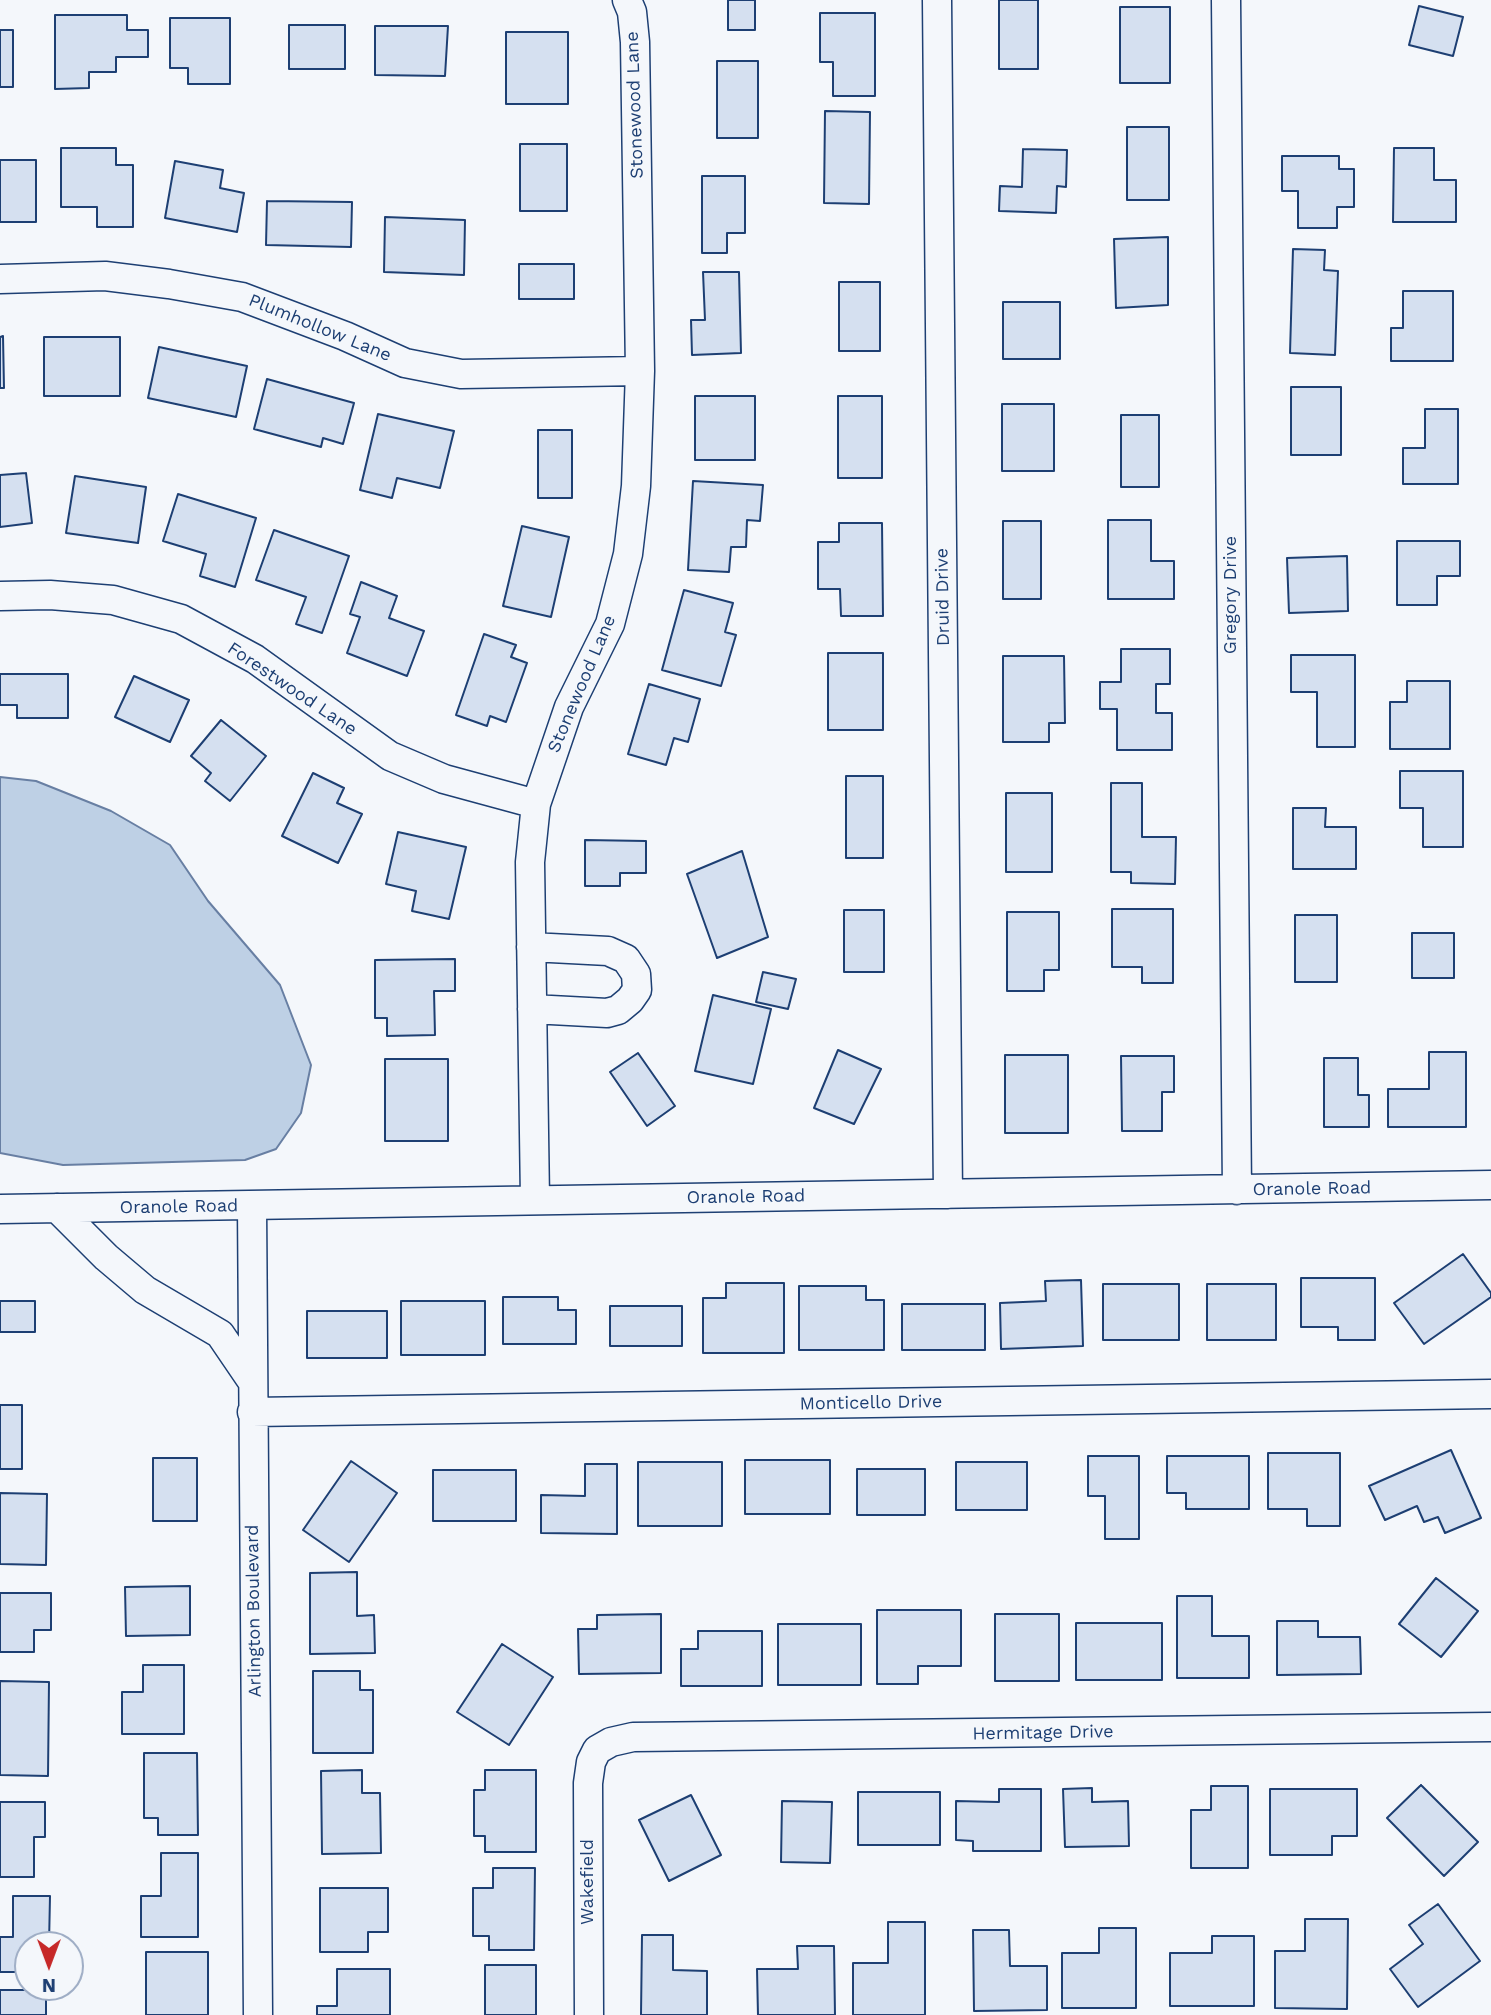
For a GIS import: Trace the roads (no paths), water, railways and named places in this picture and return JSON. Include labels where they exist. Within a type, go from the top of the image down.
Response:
[{"type":"street","name":"Stonewood Lane","points":[[535,1200],[530,862],[536,804],[569,707],[610,624],[628,554],[639,432],[635,42],[632,12],[627,0]]},
{"type":"street","name":"Druid Drive","points":[[937,0],[948,1194]]},
{"type":"street","name":"Gregory Drive","points":[[1226,0],[1237,1190]]},
{"type":"street","name":"Plumhollow Lane","points":[[0,279],[105,276],[242,297],[405,363],[461,374],[640,372]]},
{"type":"street","name":"Forestwood Lane","points":[[0,596],[50,595],[113,600],[181,619],[255,659],[390,756],[444,779],[536,804]]},
{"type":"street","points":[[531,947],[608,951],[626,959],[636,974],[637,990],[618,1010],[607,1013],[532,1009]]},
{"type":"street","name":"Oranole Road","points":[[0,1209],[1491,1185]]},
{"type":"street","name":"Arlington Boulevard","points":[[252,1206],[258,2015]]},
{"type":"street","points":[[57,1208],[106,1257],[145,1290],[220,1334],[252,1381]]},
{"type":"street","name":"Monticello Drive","points":[[252,1412],[1491,1394]]},
{"type":"street","name":"Hermitage Drive","points":[[597,1750],[611,1742],[633,1737],[1491,1727]]},
{"type":"street","name":"Wakefield","points":[[589,2015],[588,1783],[591,1762],[597,1750]]},
{"type":"water","points":[[0,777],[36,781],[111,811],[170,845],[208,901],[280,985],[311,1065],[301,1113],[276,1149],[245,1160],[63,1165],[0,1153]]}]
